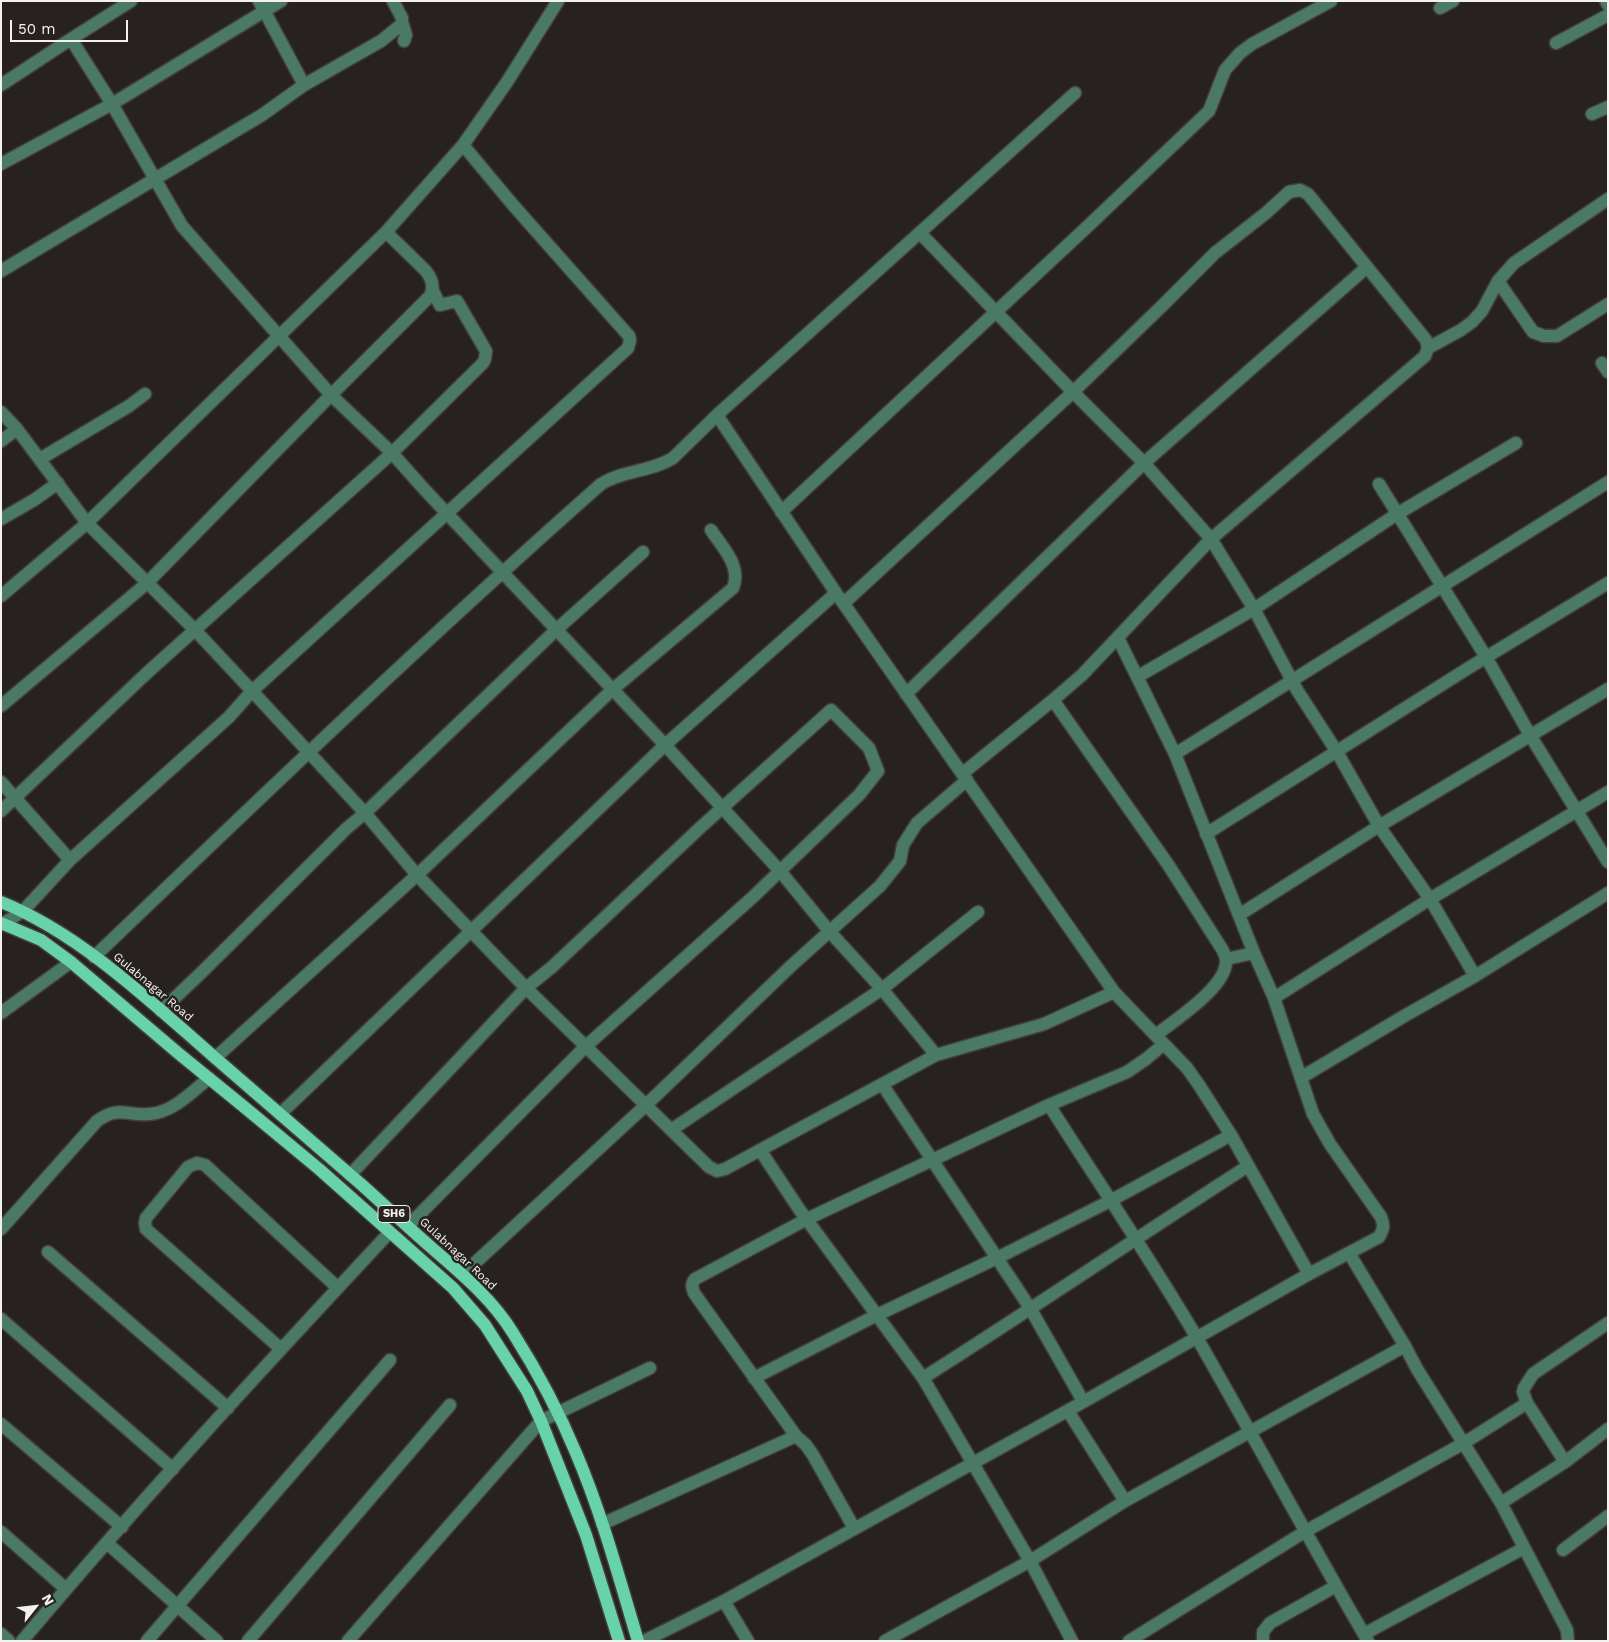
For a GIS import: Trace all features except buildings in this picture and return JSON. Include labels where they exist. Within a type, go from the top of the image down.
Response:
[{"type":"main road","name":"Gulabnagar Road","points":[[1,902],[23,911],[62,934],[161,1011],[463,1274],[489,1300],[512,1331],[558,1413],[577,1455],[602,1524],[638,1641]]},
{"type":"main road","name":"SH6","points":[[2,924],[41,940],[71,962],[319,1169],[453,1288],[485,1325],[527,1391],[541,1421],[586,1535],[619,1641]]},
{"type":"street","points":[[1,85],[131,1]]},
{"type":"street","points":[[1,164],[112,104],[262,6],[281,1]]},
{"type":"street","points":[[393,1],[401,16],[406,35],[404,41]]},
{"type":"street","points":[[2,592],[87,523],[386,232],[463,145],[507,82],[558,1]]},
{"type":"street","points":[[781,512],[1209,111],[1225,70],[1240,53],[1252,44],[1331,1]]},
{"type":"street","points":[[1440,8],[1453,1]]},
{"type":"street","points":[[1606,1],[1608,5]]},
{"type":"street","points":[[262,6],[304,85]]},
{"type":"street","points":[[1556,43],[1608,15]]},
{"type":"street","points":[[1,272],[262,115],[304,85],[381,41],[401,26],[402,22]]},
{"type":"street","points":[[71,39],[112,104],[182,226],[331,395],[392,453],[723,808],[882,989],[936,1055]]},
{"type":"street","points":[[94,957],[308,751],[600,484],[610,478],[655,467],[673,458],[717,415],[1075,93]]},
{"type":"street","points":[[1592,114],[1608,107]]},
{"type":"street","points":[[2,924],[23,911],[70,860],[229,717],[252,691],[446,513],[626,352],[630,345],[629,336],[513,205],[463,145]]},
{"type":"street","points":[[463,1274],[645,1106],[791,966],[880,886],[900,861],[903,845],[918,823],[965,777],[1082,675],[1211,538],[1425,356],[1428,348],[1426,340],[1367,267],[1352,245],[1308,194],[1300,190],[1289,192],[1215,253],[1073,392],[844,604]]},
{"type":"street","points":[[1428,348],[1472,322],[1482,311],[1498,281],[1514,263],[1608,199]]},
{"type":"street","points":[[1,706],[147,582],[430,296],[433,283],[426,271],[386,232]]},
{"type":"street","points":[[920,233],[1144,464],[1211,538],[1379,826],[1430,899],[1475,976]]},
{"type":"street","points":[[906,694],[1144,464],[1367,267]]},
{"type":"street","points":[[1498,281],[1533,332],[1544,336],[1557,336],[1608,304]]},
{"type":"street","points":[[1,811],[195,630],[392,453],[483,363],[486,356],[484,346],[457,301],[440,305],[432,289]]},
{"type":"street","points":[[40,459],[129,406],[145,394]]},
{"type":"street","points":[[1,412],[40,459],[87,523],[195,630],[365,813],[417,875],[585,1047],[713,1170],[725,1169],[936,1055],[1044,1024],[1114,992]]},
{"type":"street","points":[[717,415],[836,593],[1114,992],[1193,1076],[1231,1135],[1310,1274]]},
{"type":"street","points":[[1,441],[16,429]]},
{"type":"street","points":[[1137,677],[1254,609],[1397,514],[1516,443]]},
{"type":"street","points":[[1174,754],[1608,482]]},
{"type":"street","points":[[1,519],[34,500],[58,483]]},
{"type":"street","points":[[1379,484],[1486,657],[1530,735],[1608,862]]},
{"type":"street","points":[[215,1058],[417,875],[612,690],[733,588],[736,577],[735,566],[711,530]]},
{"type":"street","points":[[161,1011],[347,828],[556,630],[643,552]]},
{"type":"street","points":[[1206,834],[1486,657],[1608,583]]},
{"type":"street","points":[[280,1114],[665,745],[836,593]]},
{"type":"street","points":[[644,1641],[724,1601],[972,1462],[1068,1411],[1379,1237],[1384,1227],[1313,1114],[1274,998],[1174,754],[1118,638]]},
{"type":"street","points":[[1239,915],[1379,826],[1608,689]]},
{"type":"street","points":[[854,1528],[813,1455],[796,1436],[694,1293],[692,1282],[699,1276],[807,1219],[933,1161],[1049,1104],[1126,1072],[1146,1059],[1160,1039],[1215,987],[1222,975],[1226,959],[1222,949],[1169,866],[1053,700]]},
{"type":"street","points":[[350,1175],[526,988],[552,967],[702,826],[831,710],[869,748],[878,771],[859,795],[754,896],[585,1047],[408,1226]]},
{"type":"street","points":[[1,782],[70,860]]},
{"type":"street","points":[[1274,998],[1430,899],[1608,792]]},
{"type":"street","points":[[1302,1077],[1475,976],[1608,893]]},
{"type":"street","points":[[671,1130],[882,989],[978,912]]},
{"type":"street","points":[[1226,959],[1254,953]]},
{"type":"street","points":[[1,1012],[71,962]]},
{"type":"street","points":[[1,1228],[107,1114],[117,1112],[150,1114],[162,1112],[176,1104],[209,1078]]},
{"type":"street","points":[[882,1084],[1030,1308],[1083,1401]]},
{"type":"street","points":[[1049,1104],[1110,1201],[1136,1238],[1196,1338],[1366,1638],[1524,1548]]},
{"type":"street","points":[[754,1378],[877,1315],[997,1258],[1110,1201],[1231,1135]]},
{"type":"street","points":[[760,1150],[807,1219],[923,1378],[1030,1560],[1072,1641]]},
{"type":"street","points":[[281,1349],[146,1229],[146,1218],[188,1167],[197,1163],[204,1166],[338,1288]]},
{"type":"street","points":[[923,1378],[1000,1330],[1030,1308],[1248,1166]]},
{"type":"street","points":[[22,1641],[66,1589],[281,1349],[390,1233]]},
{"type":"street","points":[[48,1252],[228,1408]]},
{"type":"street","points":[[1349,1253],[1405,1346],[1417,1370],[1501,1503],[1567,1630],[1568,1641]]},
{"type":"street","points":[[1,1319],[173,1469]]},
{"type":"street","points":[[1565,1462],[1527,1403],[1523,1392],[1525,1384],[1533,1374],[1608,1322]]},
{"type":"street","points":[[886,1641],[1030,1560],[1125,1500],[1405,1346]]},
{"type":"street","points":[[148,1641],[390,1360]]},
{"type":"street","points":[[348,1641],[541,1421],[650,1368]]},
{"type":"street","points":[[1129,1641],[1306,1531],[1464,1443],[1527,1403]]},
{"type":"street","points":[[248,1641],[450,1405]]},
{"type":"street","points":[[1068,1411],[1125,1500]]},
{"type":"street","points":[[1,1424],[122,1527]]},
{"type":"street","points":[[1501,1503],[1565,1462],[1608,1429]]},
{"type":"street","points":[[602,1524],[796,1436]]},
{"type":"street","points":[[1563,1550],[1608,1516]]},
{"type":"street","points":[[1,1532],[66,1589]]},
{"type":"street","points":[[107,1543],[217,1641]]},
{"type":"street","points":[[1263,1641],[1263,1632],[1270,1623],[1336,1586]]},
{"type":"street","points":[[724,1601],[748,1641]]},
{"type":"street","points":[[1,1634],[9,1641]]}]
